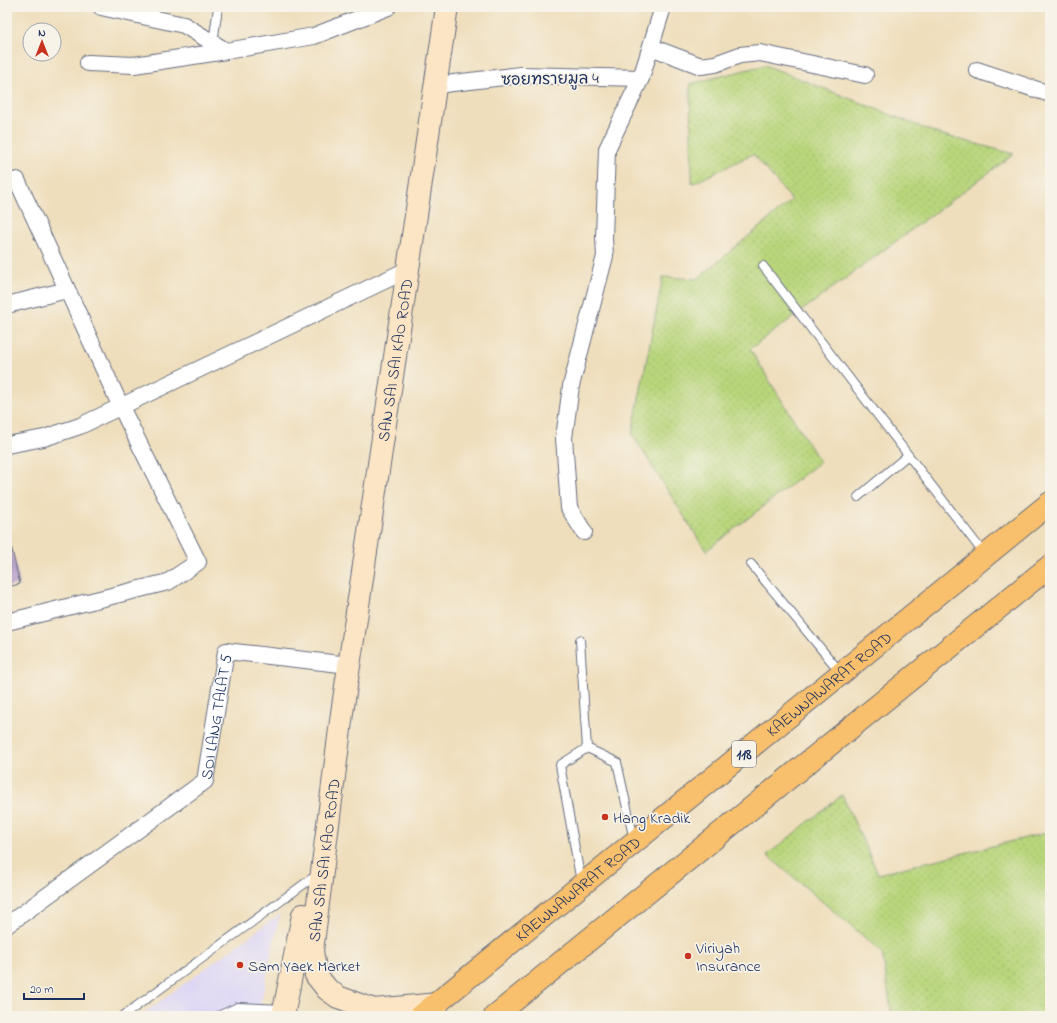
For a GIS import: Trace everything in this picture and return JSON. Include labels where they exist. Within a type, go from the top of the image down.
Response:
[{"type":"main road","name":"SAN SAI SAI KAO ROAD","points":[[377,1013],[338,997],[327,989],[316,975],[312,951],[342,713],[447,7]]},
{"type":"main road","name":"KAEWNAWARAT ROAD","points":[[429,1010],[1050,503]]},
{"type":"main road","points":[[495,1016],[1050,566]]},
{"type":"main road","name":"SAN SAI SAI KAO ROAD","points":[[284,1014],[310,879],[335,732],[342,713]]},
{"type":"main road","points":[[377,1013],[429,1010]]},
{"type":"street","points":[[101,7],[184,25],[219,47]]},
{"type":"street","points":[[88,63],[134,65],[219,47],[314,36],[388,7]]},
{"type":"street","points":[[584,532],[569,508],[564,438],[571,386],[605,256],[604,238],[607,149],[641,78],[663,7]]},
{"type":"street","points":[[651,47],[701,66],[715,64],[740,55],[760,52],[865,75]]},
{"type":"street","points":[[977,70],[1050,94]]},
{"type":"street","name":"ซอยทรายมูล 4","points":[[436,85],[521,75],[641,78]]},
{"type":"street","points":[[7,622],[168,582],[198,562],[121,407],[17,180]]},
{"type":"street","points":[[7,445],[44,438],[73,428],[121,407],[409,269]]},
{"type":"street","points":[[7,305],[68,290]]},
{"type":"street","name":"SOI LANG TALAT 5","points":[[7,925],[205,781],[226,651],[349,665]]},
{"type":"lane","points":[[218,7],[219,47]]},
{"type":"lane","points":[[763,266],[986,556]]},
{"type":"lane","points":[[858,498],[908,455]]},
{"type":"lane","points":[[751,564],[842,674]]},
{"type":"lane","points":[[580,640],[587,748]]},
{"type":"lane","points":[[587,748],[618,762],[635,843]]},
{"type":"lane","points":[[582,886],[560,765],[587,748]]},
{"type":"lane","points":[[123,1016],[310,879]]},
{"type":"lane","points":[[218,1016],[238,1007],[284,1014]]},
{"type":"shaded area","name":"Sam Yaek Market","points":[[280,914],[258,1016],[140,1016]]},
{"type":"green space","points":[[765,65],[939,134],[1014,154],[750,349],[820,462],[706,551],[632,434],[663,277],[697,279],[792,200],[753,154],[692,184],[690,84]]},
{"type":"green space","points":[[842,795],[878,874],[1050,832],[1050,1016],[892,1016],[882,952],[767,855]]},
{"type":"building","points":[[11,546],[20,584],[7,587],[7,547]]},
{"type":"place","name":"Hang Kradik","points":[[605,817]]},
{"type":"place","name":"Viriyah Insurance","points":[[688,956]]},
{"type":"place","name":"Sam Yaek Market","points":[[240,965]]}]
